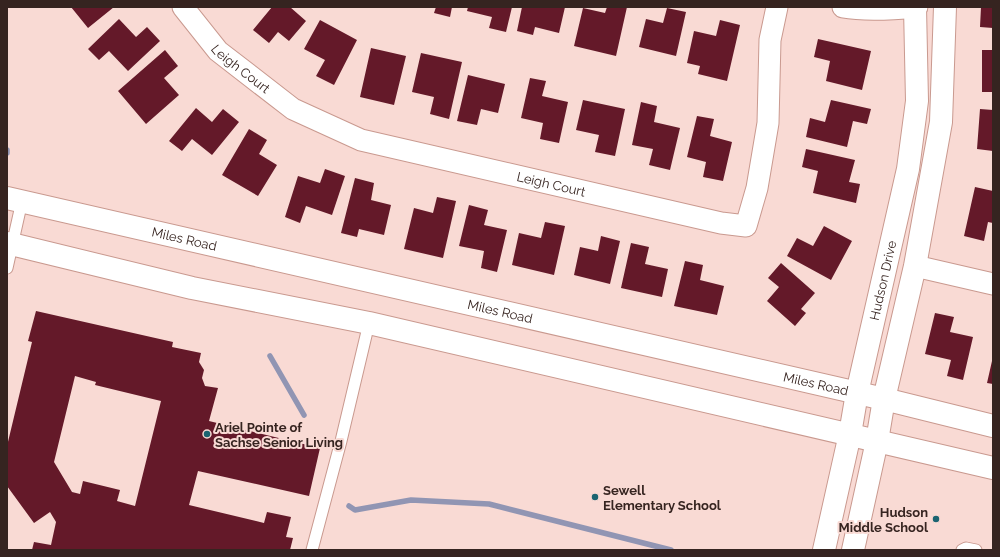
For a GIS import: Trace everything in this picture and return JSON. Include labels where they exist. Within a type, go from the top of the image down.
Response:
[{"type":"main road","name":"Hudson Drive","points":[[824,550],[850,434],[857,393],[908,169],[917,101],[916,7]]},
{"type":"main road","name":"Hudson Drive","points":[[853,550],[877,440],[884,399],[915,266],[941,122],[945,7]]},
{"type":"main road","name":"Miles Road","points":[[15,199],[884,399],[993,426]]},
{"type":"main road","points":[[10,244],[192,288],[369,323],[993,468]]},
{"type":"street","name":"Leigh Court","points":[[183,7],[218,51],[293,109],[361,140],[721,223],[746,226],[757,188],[768,123],[770,40],[777,7]]},
{"type":"street","points":[[843,7],[888,9],[916,7]]},
{"type":"street","points":[[915,266],[993,284]]},
{"type":"lane","points":[[7,268],[15,199]]},
{"type":"lane","points":[[312,550],[342,441],[369,323]]},
{"type":"lane","points":[[962,550],[966,548],[976,550]]},
{"type":"building","points":[[71,7],[114,7],[88,28]]},
{"type":"building","points":[[272,7],[290,7],[306,21],[289,41],[278,32],[269,43],[253,30]]},
{"type":"building","points":[[436,7],[452,7],[450,17],[434,13]]},
{"type":"building","points":[[468,7],[512,7],[506,32],[489,28],[492,17],[467,11]]},
{"type":"building","points":[[522,7],[565,7],[559,33],[535,27],[533,35],[517,31]]},
{"type":"building","points":[[607,7],[627,7],[616,56],[574,46],[583,8],[605,13]]},
{"type":"building","points":[[981,7],[993,7],[993,28],[980,27]]},
{"type":"building","points":[[667,8],[686,12],[676,56],[639,47],[646,19],[663,23]]},
{"type":"building","points":[[119,19],[136,37],[147,27],[160,41],[128,71],[109,51],[99,60],[88,49]]},
{"type":"building","points":[[320,20],[357,40],[334,85],[316,76],[325,60],[304,49]]},
{"type":"building","points":[[720,20],[740,25],[727,81],[698,74],[700,66],[687,63],[694,31],[716,36]]},
{"type":"building","points":[[818,39],[871,51],[862,90],[826,81],[830,61],[814,57]]},
{"type":"building","points":[[371,48],[406,56],[394,105],[360,97]]},
{"type":"building","points":[[165,50],[178,66],[164,78],[179,95],[146,124],[118,91]]},
{"type":"building","points":[[982,50],[993,50],[993,92],[982,92]]},
{"type":"building","points":[[421,53],[462,62],[449,119],[430,114],[434,97],[412,92]]},
{"type":"building","points":[[468,75],[505,84],[498,113],[481,109],[477,125],[457,121]]},
{"type":"building","points":[[530,78],[546,81],[542,96],[568,102],[559,143],[540,139],[543,123],[521,118]]},
{"type":"building","points":[[583,100],[625,109],[615,156],[595,152],[599,135],[576,130]]},
{"type":"building","points":[[831,100],[871,109],[867,124],[853,121],[847,147],[806,137],[810,118],[825,122]]},
{"type":"building","points":[[641,102],[657,106],[654,122],[680,128],[670,170],[649,165],[653,149],[632,145]]},
{"type":"building","points":[[196,108],[212,122],[223,109],[239,122],[212,155],[192,139],[182,151],[169,141]]},
{"type":"building","points":[[980,109],[993,110],[993,151],[977,149]]},
{"type":"building","points":[[697,116],[714,119],[710,136],[732,142],[723,181],[703,177],[706,162],[687,157]]},
{"type":"building","points":[[249,129],[267,140],[259,154],[277,165],[258,196],[222,175]]},
{"type":"building","points":[[806,149],[855,160],[849,182],[860,184],[856,203],[813,193],[818,171],[802,167]]},
{"type":"building","points":[[325,169],[345,176],[332,215],[306,206],[300,223],[285,217],[298,176],[320,183]]},
{"type":"building","points":[[355,178],[374,183],[371,200],[391,205],[384,235],[359,229],[357,237],[341,233]]},
{"type":"building","points":[[975,187],[993,191],[993,223],[988,222],[984,241],[964,236]]},
{"type":"building","points":[[437,197],[456,201],[443,258],[404,249],[414,208],[433,213]]},
{"type":"building","points":[[469,205],[488,210],[484,225],[507,230],[497,272],[481,268],[484,251],[459,246]]},
{"type":"building","points":[[545,222],[565,226],[554,275],[512,265],[519,233],[541,238]]},
{"type":"building","points":[[824,226],[852,241],[831,280],[787,256],[797,238],[813,246]]},
{"type":"building","points":[[601,236],[620,241],[610,284],[574,275],[580,247],[598,251]]},
{"type":"building","points":[[631,243],[649,247],[645,264],[668,269],[662,297],[621,288]]},
{"type":"building","points":[[685,261],[703,265],[700,280],[724,286],[717,315],[674,306]]},
{"type":"building","points":[[781,263],[815,293],[801,309],[806,313],[795,326],[767,301],[779,287],[768,278]]},
{"type":"building","name":"Ariel Pointe of Sachse Senior Living","points":[[36,311],[173,342],[172,347],[201,353],[199,362],[204,370],[202,378],[205,386],[218,388],[209,421],[320,448],[309,496],[198,471],[189,505],[264,523],[267,512],[291,517],[286,537],[293,538],[290,550],[32,550],[34,542],[51,545],[56,522],[50,512],[34,523],[7,486],[7,446],[32,342],[28,341]],"holes":[[[75,376],[96,382],[95,385],[161,401],[135,506],[117,501],[120,490],[83,481],[80,494],[72,492],[54,462]]]},
{"type":"building","points":[[935,313],[954,317],[950,332],[973,337],[963,380],[947,376],[951,360],[925,354]]},
{"type":"building","points":[[993,361],[993,384],[987,383]]},
{"type":"waterway","points":[[270,356],[304,415]]},
{"type":"waterway","points":[[349,506],[355,510],[411,500],[489,504],[671,550]]},
{"type":"place","name":"Ariel Pointe of Sachse Senior Living","points":[[207,434]]},
{"type":"place","name":"Sewell Elementary School","points":[[595,497]]},
{"type":"place","name":"Hudson Middle School","points":[[936,519]]}]
